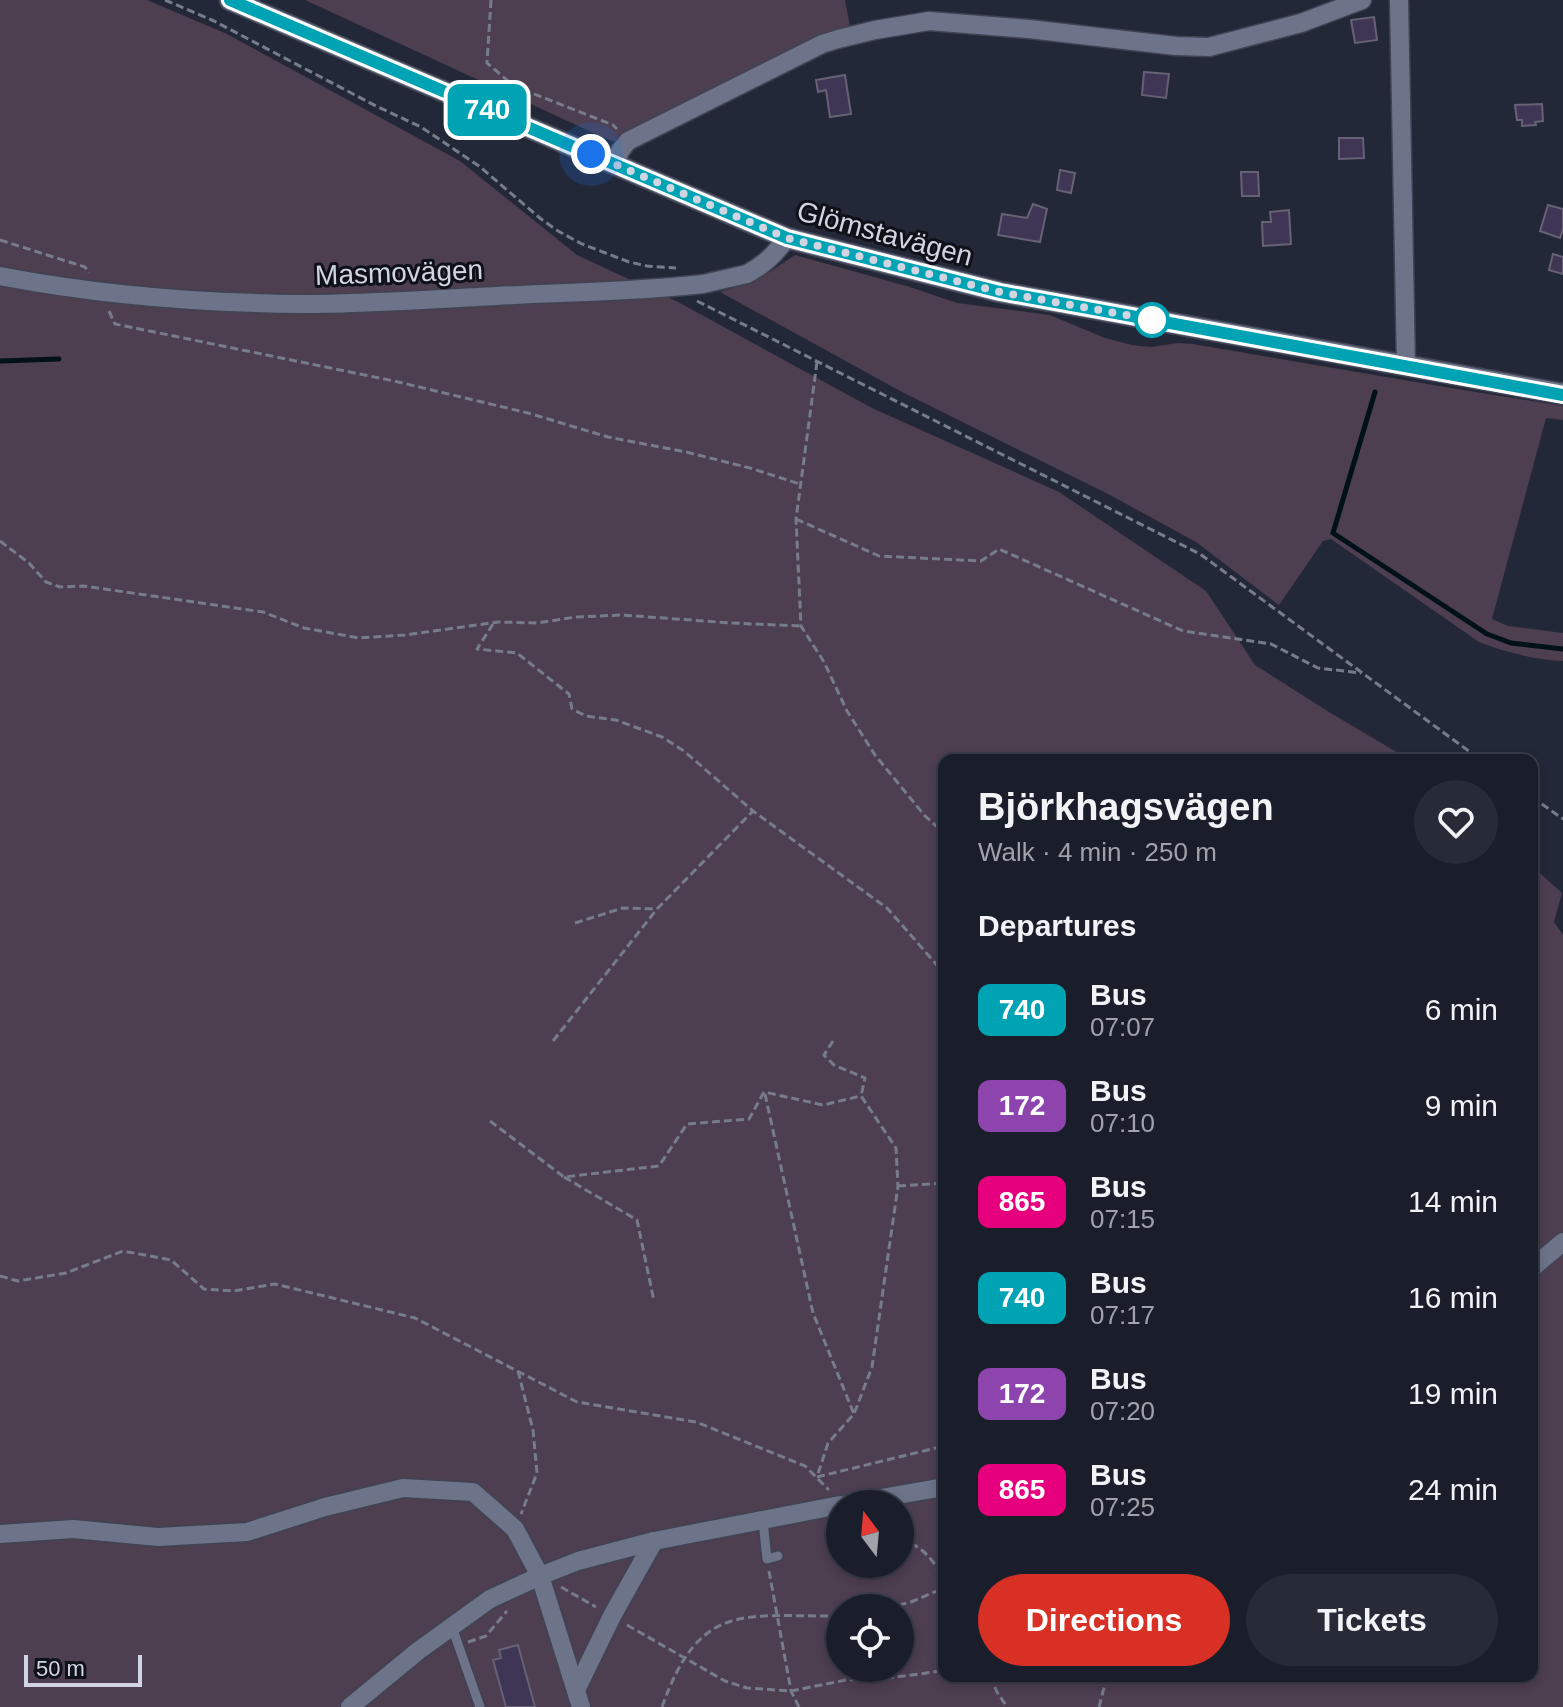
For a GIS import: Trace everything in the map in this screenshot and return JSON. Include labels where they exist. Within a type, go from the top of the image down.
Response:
[{"type":"main road","name":"Glömstavägen","points":[[230,0],[787,238],[1000,292],[1563,394]]},
{"type":"street","points":[[615,164],[628,141],[822,44],[907,23],[929,21],[980,25],[1209,47],[1301,23],[1362,0]]},
{"type":"street","points":[[1399,0],[1406,366]]},
{"type":"street","name":"Masmovägen","points":[[0,276],[100,292],[209,300],[302,304],[391,302],[694,285],[747,274],[771,258],[787,238]]},
{"type":"street","points":[[1538,1263],[1563,1242]]},
{"type":"street","points":[[0,1534],[73,1529],[158,1537],[247,1532],[325,1507],[403,1488],[473,1492],[515,1529],[540,1576],[579,1698]]},
{"type":"street","points":[[914,1492],[938,1488]]},
{"type":"street","points":[[350,1707],[407,1660],[456,1636],[490,1599],[540,1576],[578,1561],[654,1541],[826,1508]]},
{"type":"street","points":[[579,1698],[612,1616],[654,1541]]},
{"type":"lane","points":[[763,1521],[767,1559],[778,1556]]},
{"type":"lane","points":[[456,1636],[480,1707]]},
{"type":"path","points":[[165,0],[214,21],[421,127],[479,166],[558,231],[629,262],[679,270],[694,285],[691,294],[695,300],[1200,554],[1473,754]]},
{"type":"path","points":[[491,0],[487,63],[514,86],[613,125],[628,141]]},
{"type":"path","points":[[0,240],[85,267]]},
{"type":"path","points":[[115,324],[394,381],[528,413],[608,437],[750,468],[800,484]]},
{"type":"path","points":[[817,362],[796,519],[801,626],[875,755],[938,828]]},
{"type":"path","points":[[796,519],[879,556],[981,561],[999,549],[1183,631],[1271,644],[1318,668],[1361,673]]},
{"type":"path","points":[[0,541],[29,563],[46,582],[60,587],[84,586],[263,612],[304,628],[359,638],[405,635],[494,622],[537,623],[622,615],[801,626]]},
{"type":"path","points":[[494,622],[477,649],[517,653],[569,694],[572,709],[586,716],[616,720],[662,737],[684,751],[753,811],[887,908],[938,966]]},
{"type":"path","points":[[1538,801],[1563,819]]},
{"type":"path","points":[[553,1041],[657,909],[753,811]]},
{"type":"path","points":[[575,923],[623,908],[657,909]]},
{"type":"path","points":[[817,1477],[828,1443],[854,1414],[872,1367],[898,1186],[896,1148],[861,1096],[865,1078],[834,1065],[824,1055],[833,1041]]},
{"type":"path","points":[[764,1092],[823,1105],[861,1096]]},
{"type":"path","points":[[564,1177],[659,1166],[687,1124],[749,1119],[764,1092]]},
{"type":"path","points":[[764,1092],[813,1313],[854,1414]]},
{"type":"path","points":[[490,1121],[564,1177],[637,1220],[654,1301]]},
{"type":"path","points":[[898,1186],[938,1183]]},
{"type":"path","points":[[0,1276],[18,1281],[66,1273],[123,1251],[171,1260],[204,1289],[233,1291],[275,1284],[415,1318],[577,1402],[696,1422],[805,1466],[829,1489]]},
{"type":"path","points":[[515,1529],[537,1473],[533,1430],[518,1371]]},
{"type":"path","points":[[817,1477],[938,1447]]},
{"type":"path","points":[[914,1544],[932,1559],[938,1569]]},
{"type":"path","points":[[767,1559],[791,1691],[799,1707]]},
{"type":"path","points":[[540,1576],[683,1659],[725,1681],[747,1688],[791,1691],[846,1680],[938,1671]]},
{"type":"path","points":[[456,1636],[486,1636],[506,1614],[513,1588]]},
{"type":"path","points":[[914,1601],[938,1591]]},
{"type":"path","points":[[662,1707],[683,1659],[710,1630],[725,1621],[749,1616],[826,1616]]},
{"type":"path","points":[[993,1682],[1007,1707]]},
{"type":"path","points":[[1099,1707],[1105,1682]]},
{"type":"shaded area","points":[[0,0],[147,0],[227,34],[460,161],[577,255],[678,302],[872,408],[1059,492],[1206,591],[1255,665],[1400,754],[938,754],[938,1682],[1538,1682],[1538,871],[1562,893],[1554,922],[1563,935],[1563,1707],[0,1707]]},
{"type":"shaded area","points":[[305,0],[845,0],[853,41],[826,50],[644,140],[633,149]]},
{"type":"shaded area","points":[[795,255],[957,303],[1050,315],[1105,338],[1132,345],[1193,344],[1563,406],[1563,420],[1546,418],[1492,619],[1508,626],[1563,633],[1563,661],[1520,655],[1479,642],[1331,539],[1323,541],[1279,605],[1196,542],[1110,495],[902,392],[720,292],[759,279]]},
{"type":"building","points":[[1374,17],[1377,40],[1355,43],[1351,20]]},
{"type":"building","points":[[1144,72],[1169,74],[1166,98],[1142,95]]},
{"type":"building","points":[[845,75],[851,114],[830,117],[826,90],[818,92],[816,80]]},
{"type":"building","points":[[1542,104],[1543,121],[1522,126],[1522,120],[1517,120],[1515,105]]},
{"type":"building","points":[[1339,138],[1363,138],[1364,158],[1339,159]]},
{"type":"building","points":[[1060,170],[1075,173],[1071,193],[1057,190]]},
{"type":"building","points":[[1241,172],[1258,172],[1259,196],[1242,196]]},
{"type":"building","points":[[1033,204],[1047,209],[1040,242],[998,235],[1002,214],[1027,218]]},
{"type":"building","points":[[1548,205],[1563,209],[1560,238],[1540,231]]},
{"type":"building","points":[[1289,210],[1291,244],[1263,246],[1262,222],[1271,222],[1270,212]]},
{"type":"building","points":[[1553,254],[1563,257],[1563,274],[1549,270]]},
{"type":"building","points":[[518,1645],[535,1707],[506,1707],[493,1660],[501,1658],[499,1650]]},
{"type":"waterway","points":[[0,361],[59,359]]},
{"type":"waterway","points":[[1375,392],[1333,533],[1487,634],[1511,643],[1563,649]]},
{"type":"bus line","name":"740","points":[[230,0],[787,238],[1000,292],[1563,395]]},
{"type":"route","points":[[591,154],[787,238],[1000,292],[1152,320]]}]
